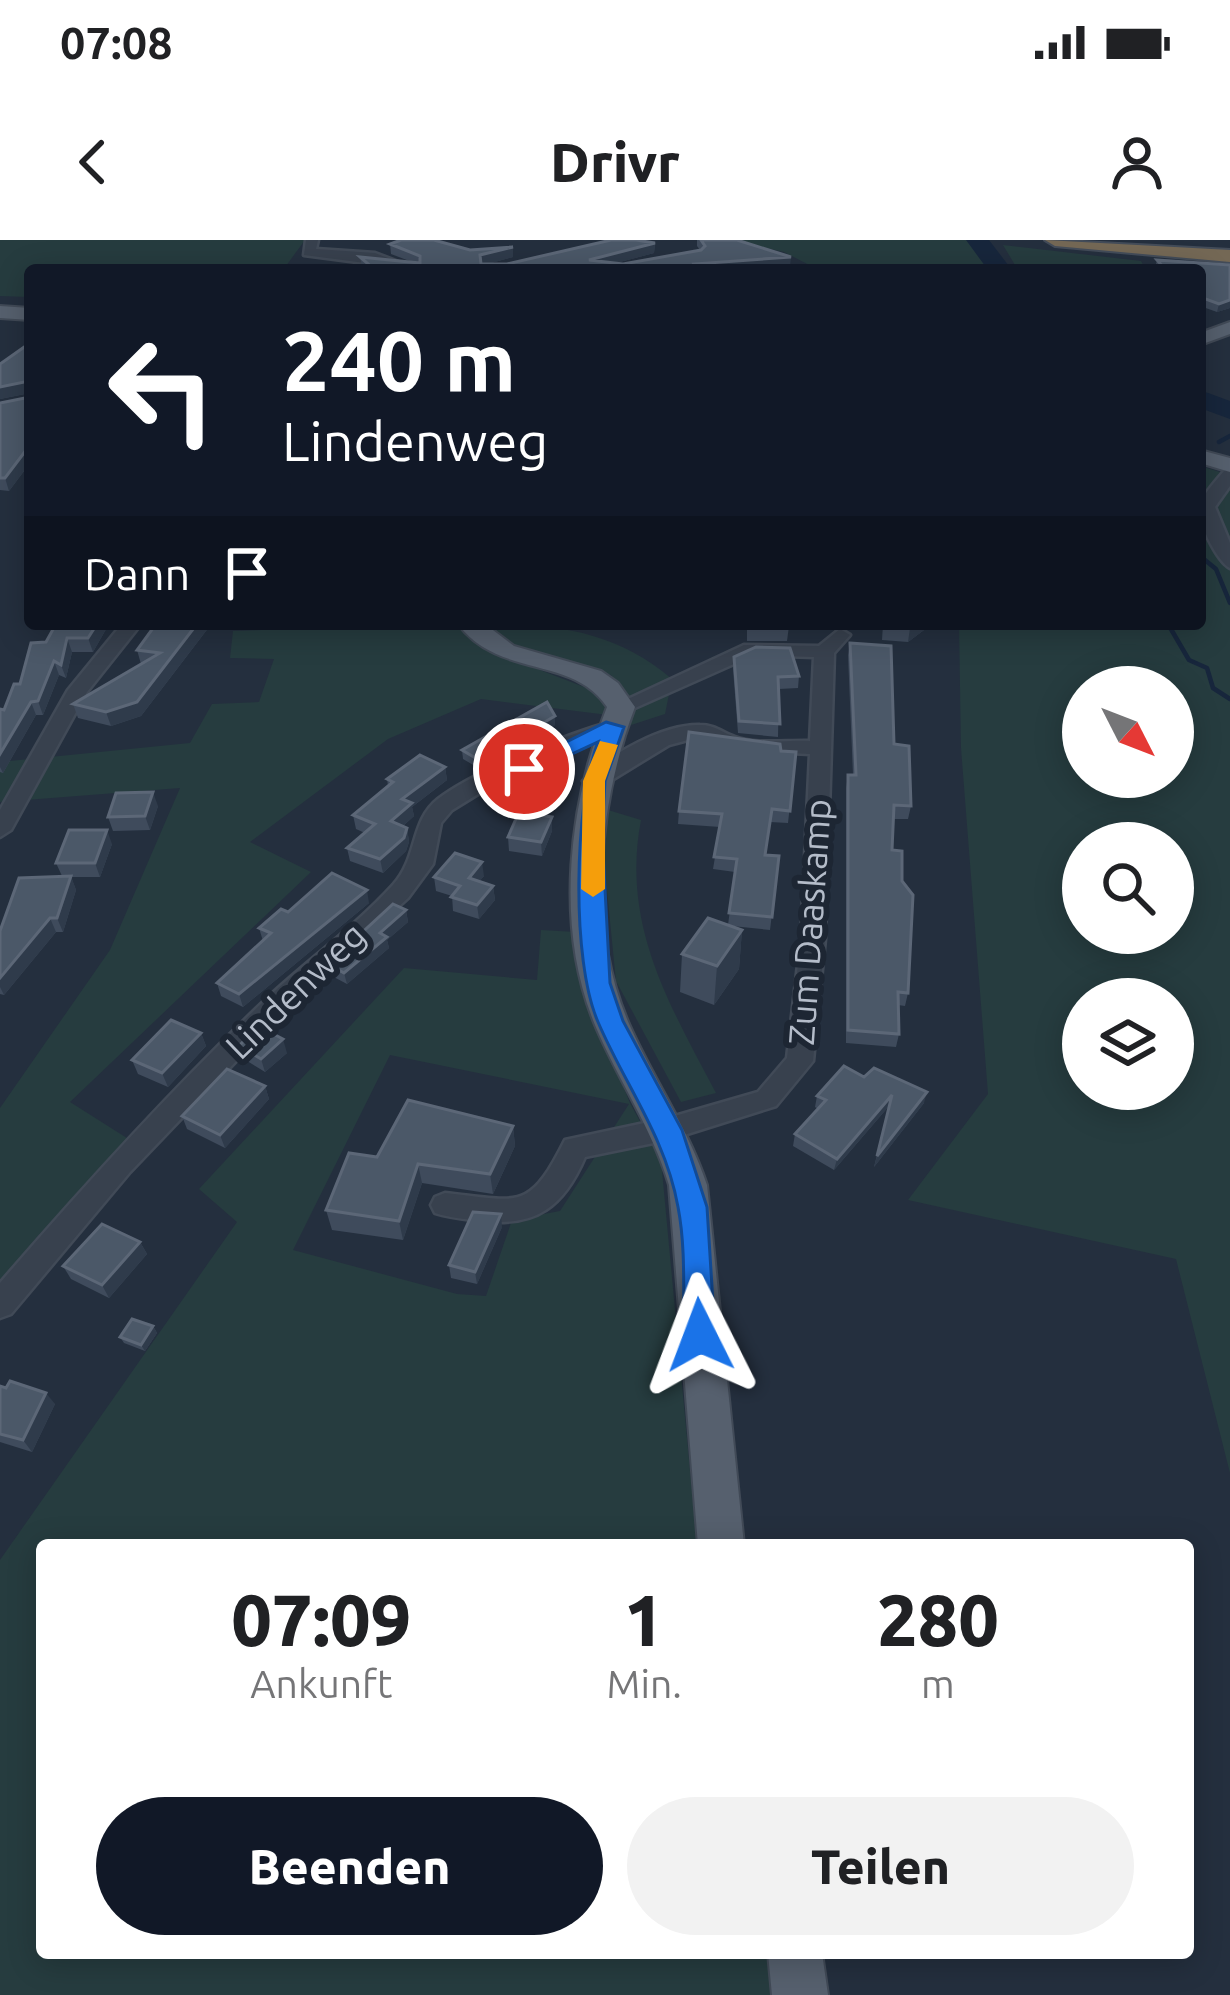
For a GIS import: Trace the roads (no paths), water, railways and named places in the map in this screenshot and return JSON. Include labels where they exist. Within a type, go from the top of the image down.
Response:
[{"type":"highway","points":[[1055,240],[1230,256]]},
{"type":"highway","points":[[1170,240],[1230,245]]},
{"type":"main road","points":[[476,630],[492,647],[598,679],[615,693],[617,717],[594,781],[591,858],[598,983],[610,1021],[668,1130],[693,1207],[706,1463],[720,1539]]},
{"type":"main road","points":[[796,1959],[800,1995]]},
{"type":"street","points":[[316,246],[395,264]]},
{"type":"street","points":[[1189,263],[1197,264]]},
{"type":"street","points":[[1230,470],[1206,507],[1230,562]]},
{"type":"street","points":[[0,830],[78,690],[127,630]]},
{"type":"street","name":"Lindenweg","points":[[0,1305],[120,1164],[272,1008],[400,892],[422,864],[430,822],[443,805],[463,790],[751,649],[832,644]]},
{"type":"street","name":"Zum Daaskamp","points":[[445,1204],[511,1212],[548,1201],[561,1186],[575,1148],[668,1130],[767,1099],[800,1061],[813,939],[820,748],[832,644]]},
{"type":"street","points":[[594,781],[687,730],[722,734],[731,744],[820,748]]},
{"type":"waterway","points":[[977,240],[995,264]]},
{"type":"waterway","points":[[1206,401],[1230,411]]},
{"type":"waterway","points":[[1219,442],[1230,436]]},
{"type":"waterway","points":[[1206,561],[1216,569],[1230,603]]},
{"type":"waterway","points":[[1172,630],[1189,660],[1207,668],[1213,688],[1230,699]]}]
